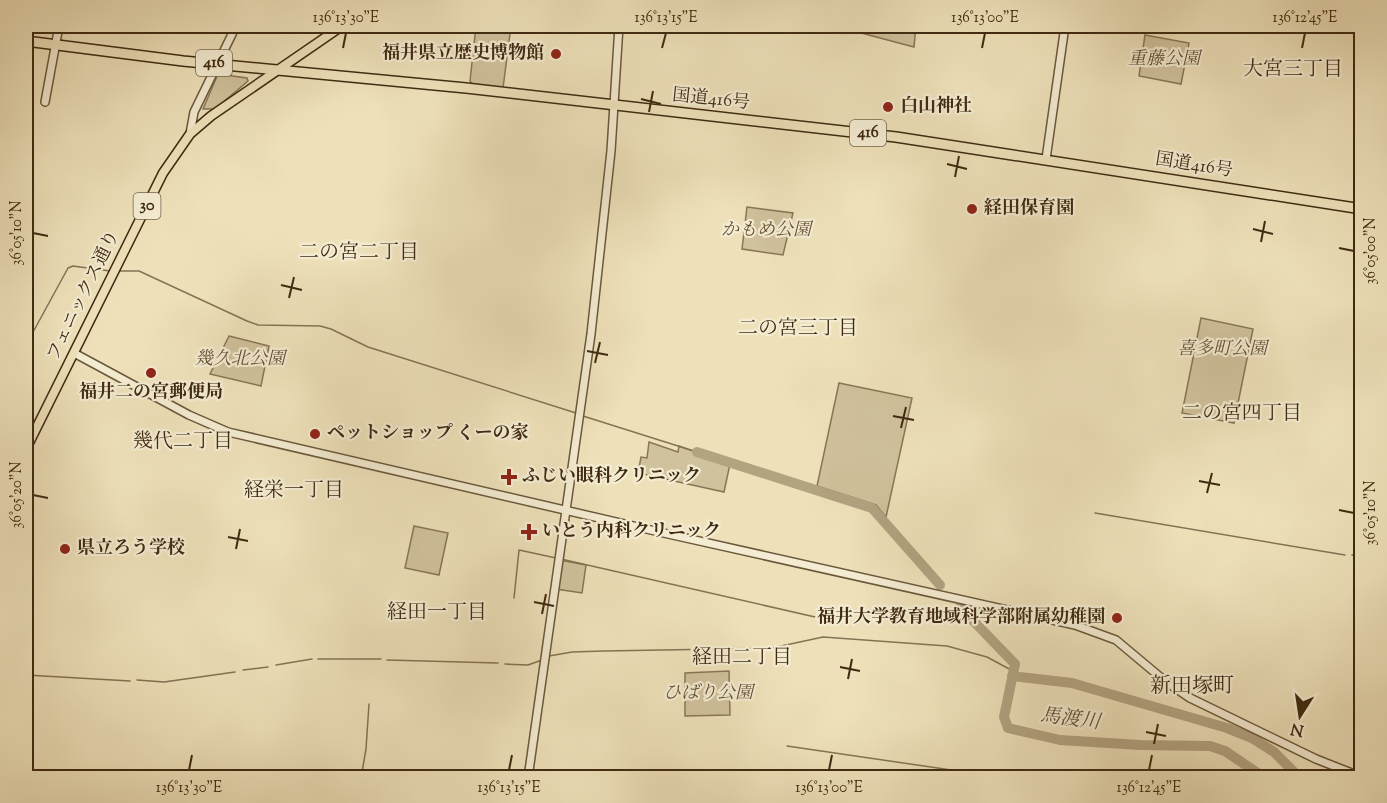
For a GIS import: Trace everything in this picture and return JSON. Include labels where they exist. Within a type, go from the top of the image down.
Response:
[{"type":"highway","name":"国道416号","points":[[26,43],[861,132],[1362,209]]},
{"type":"main road","name":"フェニックス通り","points":[[26,449],[164,173],[189,134],[211,116],[342,26]]},
{"type":"street","points":[[45,102],[59,26]]},
{"type":"street","points":[[189,134],[194,112],[236,26]]},
{"type":"street","points":[[528,777],[595,297],[611,151],[619,26]]},
{"type":"street","points":[[1046,159],[1065,26]]},
{"type":"street","points":[[74,353],[214,427],[566,510],[1075,625],[1116,640],[1165,681],[1190,698],[1316,759],[1362,777]]},
{"type":"green space","points":[[476,26],[511,26],[503,88],[473,85],[470,81]]},
{"type":"green space","points":[[835,26],[916,26],[914,47]]},
{"type":"green space","name":"重藤公園","points":[[1145,35],[1189,43],[1181,84],[1139,76]]},
{"type":"green space","points":[[218,74],[247,78],[248,81],[215,109],[203,109]]},
{"type":"green space","name":"かもめ公園","points":[[747,207],[793,213],[783,255],[742,249]]},
{"type":"green space","name":"喜多町公園","points":[[1201,318],[1253,329],[1234,423],[1182,413]]},
{"type":"green space","name":"幾久北公園","points":[[229,336],[269,346],[261,386],[210,374]]},
{"type":"green space","points":[[839,383],[912,398],[886,517],[876,505],[817,486]]},
{"type":"green space","points":[[649,442],[678,452],[679,446],[730,464],[724,492],[638,473],[641,457],[647,458]]},
{"type":"green space","points":[[414,526],[448,533],[439,575],[405,568]]},
{"type":"green space","points":[[560,560],[586,565],[582,593],[556,589]]},
{"type":"green space","name":"ひばり公園","points":[[729,671],[730,715],[685,716],[685,673]]},
{"type":"waterway","points":[[26,345],[68,268],[73,266],[110,271]]},
{"type":"waterway","points":[[118,271],[139,271],[258,325],[320,326],[331,329],[368,347],[576,413]]},
{"type":"waterway","points":[[583,416],[697,452]]},
{"type":"waterway","name":"馬渡川","points":[[697,452],[872,508],[940,585]]},
{"type":"waterway","points":[[1095,513],[1345,555]]},
{"type":"waterway","points":[[514,598],[519,550],[556,558]]},
{"type":"waterway","points":[[1352,555],[1362,558]]},
{"type":"waterway","points":[[561,559],[837,622]]},
{"type":"waterway","name":"馬渡川","points":[[960,607],[1015,664],[1004,717],[1008,728],[1060,740],[1210,746],[1225,751],[1265,778]]},
{"type":"waterway","points":[[549,656],[572,652],[772,648],[823,637],[947,646],[987,657],[1013,671]]},
{"type":"waterway","points":[[276,665],[312,659]]},
{"type":"waterway","points":[[318,659],[381,659]]},
{"type":"waterway","points":[[387,660],[498,663]]},
{"type":"waterway","points":[[505,664],[528,665],[542,660]]},
{"type":"waterway","points":[[243,670],[268,667]]},
{"type":"waterway","points":[[137,680],[164,682],[235,672]]},
{"type":"waterway","points":[[26,675],[130,681]]},
{"type":"waterway","points":[[1012,676],[1072,683],[1227,728],[1252,738],[1274,752],[1300,778]]},
{"type":"waterway","points":[[361,778],[366,749],[369,704]]},
{"type":"waterway","points":[[787,746],[1006,778]]},
{"type":"place","name":"福井県立歴史博物館","points":[[556,54]]},
{"type":"place","name":"白山神社","points":[[888,107]]},
{"type":"place","name":"経田保育園","points":[[972,209]]},
{"type":"place","name":"福井二の宮郵便局","points":[[151,373]]},
{"type":"place","name":"ペットショップ くーの家","points":[[315,434]]},
{"type":"place","name":"ふじい眼科クリニック","points":[[509,477]]},
{"type":"place","name":"いとう内科クリニック","points":[[529,532]]},
{"type":"place","name":"県立ろう学校","points":[[65,549]]},
{"type":"place","name":"福井大学教育地域科学部附属幼稚園","points":[[1117,618]]},
{"type":"district","name":"大宮三丁目","points":[[1293,70]]},
{"type":"district","name":"二の宮二丁目","points":[[359,253]]},
{"type":"district","name":"二の宮三丁目","points":[[798,329]]},
{"type":"district","name":"二の宮四丁目","points":[[1242,414]]},
{"type":"district","name":"幾代二丁目","points":[[183,442]]},
{"type":"district","name":"経栄一丁目","points":[[294,491]]},
{"type":"district","name":"経田一丁目","points":[[437,613]]},
{"type":"district","name":"経田二丁目","points":[[742,658]]},
{"type":"district","name":"新田塚町","points":[[1192,687]]}]
